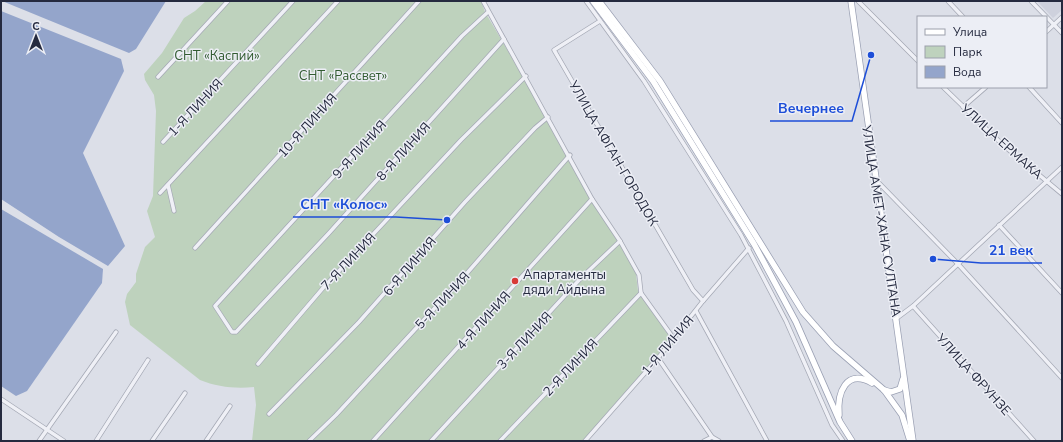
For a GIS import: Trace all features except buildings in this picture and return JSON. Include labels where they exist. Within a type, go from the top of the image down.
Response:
[{"type":"main road","points":[[593,1],[653,81],[754,244],[796,322],[840,422],[852,441]]},
{"type":"main road","points":[[599,1],[660,81],[803,312],[833,346],[884,390],[902,415],[912,441]]},
{"type":"main road","name":"УЛИЦА АМЕТ-ХАНА СУЛТАНА","points":[[851,1],[897,318],[912,441]]},
{"type":"main road","points":[[840,422],[839,397],[841,390],[848,381],[857,378],[867,380],[884,390],[891,392],[900,389],[903,370]]},
{"type":"street","points":[[158,77],[228,1]]},
{"type":"street","name":"1-Я ЛИНИЯ","points":[[163,142],[293,1]]},
{"type":"street","points":[[160,193],[338,1]]},
{"type":"street","name":"10-Я ЛИНИЯ","points":[[195,248],[419,1]]},
{"type":"street","points":[[482,1],[570,155],[592,199],[620,241],[639,275],[640,292],[674,339]]},
{"type":"street","points":[[586,1],[644,81],[749,248],[786,321],[832,425],[843,441]]},
{"type":"street","points":[[858,1],[917,60]]},
{"type":"street","points":[[948,1],[962,16]]},
{"type":"street","points":[[1031,1],[1045,16]]},
{"type":"street","name":"9-Я ЛИНИЯ","points":[[236,332],[231,331],[215,306],[462,36],[488,12]]},
{"type":"street","points":[[1047,31],[1062,17]]},
{"type":"street","points":[[1047,18],[1062,34]]},
{"type":"street","name":"УЛИЦА АФГАН-ГОРОДОК","points":[[600,21],[554,50],[693,290],[703,301]]},
{"type":"street","name":"8-Я ЛИНИЯ","points":[[236,332],[329,233],[504,39]]},
{"type":"street","name":"7-Я ЛИНИЯ","points":[[258,364],[328,282],[461,140],[526,76]]},
{"type":"street","name":"УЛИЦА ЕРМАКА","points":[[945,88],[1003,145],[1062,194]]},
{"type":"street","points":[[963,107],[985,88]]},
{"type":"street","points":[[1029,88],[1062,122]]},
{"type":"street","name":"6-Я ЛИНИЯ","points":[[269,414],[360,322],[465,202],[535,128],[548,117]]},
{"type":"street","name":"5-Я ЛИНИЯ","points":[[309,441],[336,415],[468,272],[570,155]]},
{"type":"street","points":[[897,318],[913,306],[1062,167]]},
{"type":"street","points":[[876,179],[958,264],[1062,378]]},
{"type":"street","points":[[168,185],[174,211]]},
{"type":"street","name":"4-Я ЛИНИЯ","points":[[373,441],[592,199]]},
{"type":"street","points":[[999,225],[1062,293]]},
{"type":"street","name":"3-Я ЛИНИЯ","points":[[430,441],[581,278],[620,241]]},
{"type":"street","name":"1-Я ЛИНИЯ","points":[[585,441],[658,358],[703,301],[749,248]]},
{"type":"street","name":"2-Я ЛИНИЯ","points":[[500,441],[640,292]]},
{"type":"street","name":"УЛИЦА ФРУНЗЕ","points":[[913,306],[1034,441]]},
{"type":"street","points":[[696,311],[767,441]]},
{"type":"street","points":[[39,441],[116,332]]},
{"type":"street","points":[[658,358],[712,437],[719,441]]},
{"type":"street","points":[[96,441],[148,360]]},
{"type":"street","points":[[152,441],[184,393]]},
{"type":"street","points":[[1,399],[64,441]]},
{"type":"street","points":[[206,441],[230,406]]},
{"type":"street","points":[[704,441],[712,437]]},
{"type":"shaded area","points":[[1037,1],[1062,1],[1062,10],[1053,18]]},
{"type":"green space","points":[[206,1],[481,1],[485,12],[593,201],[631,263],[636,274],[638,291],[675,342],[587,441],[252,441],[256,405],[254,387],[227,387],[200,380],[130,325],[125,302],[127,294],[136,282],[136,274],[145,247],[155,237],[147,211],[153,196],[156,111],[154,95],[145,80],[144,74],[162,53],[184,18]]},
{"type":"water","points":[[2,1],[166,1],[136,49],[129,53]]},
{"type":"water","points":[[1,11],[121,59],[124,71],[83,153],[125,246],[108,266],[59,237],[1,199]]},
{"type":"water","points":[[1,209],[103,269],[102,283],[27,391],[16,396],[1,386]]},
{"type":"place","name":"Вечернее","points":[[871,55]]},
{"type":"place","name":"СНТ «Колос»","points":[[447,220]]},
{"type":"place","name":"21 век","points":[[933,259]]},
{"type":"place","name":"Апартаменты дяди Айдына","points":[[515,281]]},
{"type":"park label","name":"СНТ «Каспий»","points":[[217,55]]},
{"type":"park label","name":"СНТ «Рассвет»","points":[[343,75]]}]
